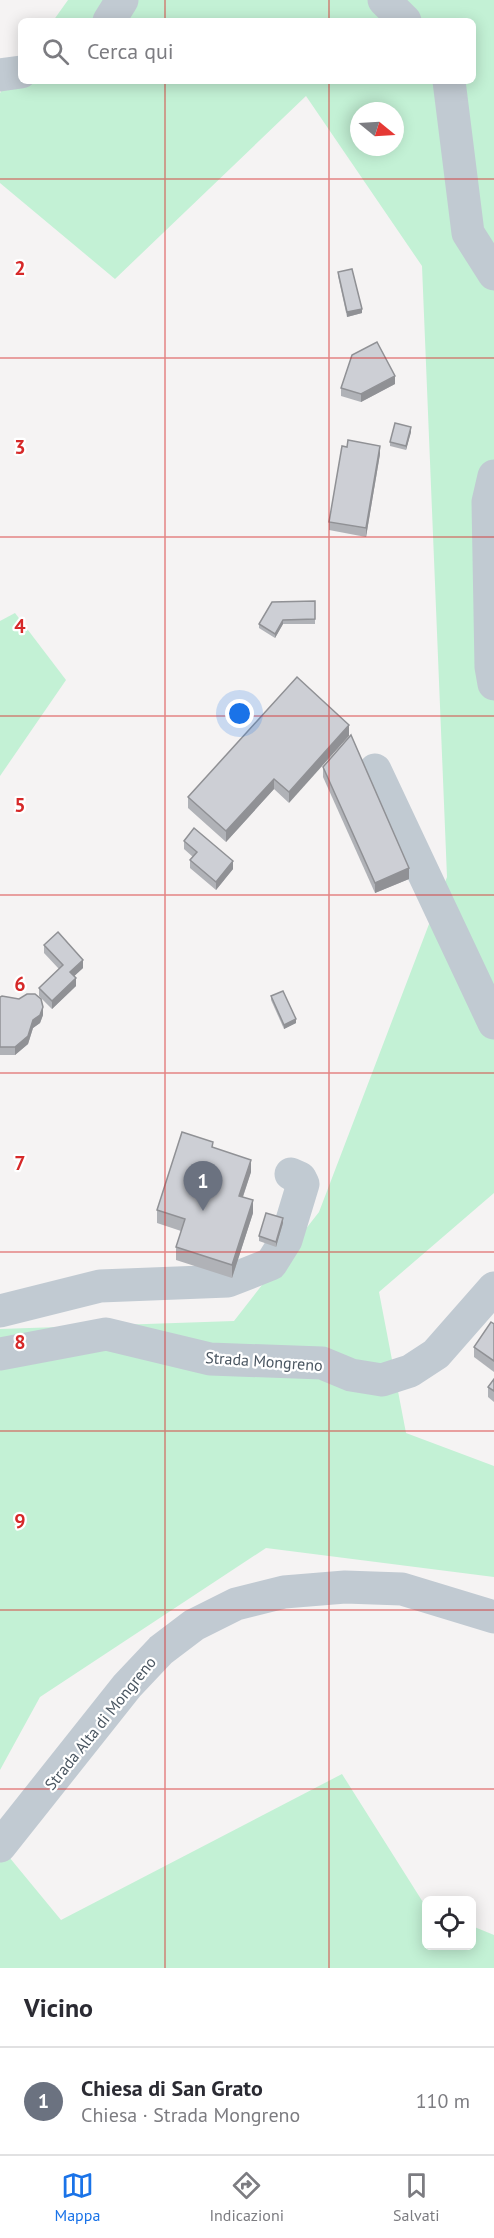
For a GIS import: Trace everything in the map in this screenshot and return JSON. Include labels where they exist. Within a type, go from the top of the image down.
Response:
[{"type":"street","points":[[111,18],[122,0]]},
{"type":"street","points":[[384,0],[402,18]]},
{"type":"street","points":[[0,75],[18,72]]},
{"type":"street","points":[[449,84],[468,233],[494,274]]},
{"type":"street","points":[[494,476],[488,502],[491,667],[494,684]]},
{"type":"street","points":[[375,770],[494,1023]]},
{"type":"street","points":[[0,1311],[100,1286],[228,1281],[271,1264],[286,1240],[303,1184],[300,1178],[291,1174]]},
{"type":"street","name":"Strada Mongreno","points":[[0,1354],[106,1334],[210,1359],[322,1363],[351,1375],[382,1380],[410,1371],[436,1354],[494,1288]]},
{"type":"street","name":"Strada Alta di Mongreno","points":[[0,1846],[127,1686],[160,1650],[194,1625],[236,1604],[284,1592],[345,1587],[402,1589],[494,1617]]},
{"type":"green space","points":[[68,0],[494,0],[494,1193],[379,1292],[406,1433],[494,1466],[494,1577],[266,1548],[40,1697],[0,1770],[0,1329],[234,1321],[319,1212],[447,877],[422,266],[306,96],[115,279],[0,183],[0,93],[18,68],[18,84],[476,84],[476,18],[55,18]]},
{"type":"green space","points":[[15,613],[66,680],[0,776],[0,621]]},
{"type":"green space","points":[[342,1774],[422,1901],[422,1950],[476,1950],[476,1928],[494,1935],[494,1968],[0,1968],[0,1846],[61,1920]]},
{"type":"building","points":[[352,269],[362,309],[347,312],[338,272]]},
{"type":"building","points":[[377,342],[395,376],[361,394],[341,388],[352,355]]},
{"type":"building","points":[[395,423],[411,427],[406,446],[390,442]]},
{"type":"building","points":[[348,440],[380,446],[366,528],[329,522],[342,446],[347,447]]},
{"type":"building","points":[[315,601],[315,619],[283,620],[275,634],[259,624],[272,602]]},
{"type":"building","points":[[297,677],[349,725],[289,792],[274,779],[226,831],[188,797]]},
{"type":"building","points":[[351,735],[409,868],[375,883],[323,767]]},
{"type":"building","points":[[194,828],[233,861],[216,882],[190,860],[197,852],[184,841]]},
{"type":"building","points":[[58,932],[83,960],[70,972],[76,978],[52,1001],[39,988],[63,965],[44,945]]},
{"type":"building","points":[[283,991],[296,1019],[284,1025],[271,996]]},
{"type":"building","points":[[27,994],[35,994],[41,999],[43,1007],[40,1015],[33,1020],[28,1036],[15,1047],[0,1047],[0,997],[19,999]]},
{"type":"building","points":[[182,1132],[213,1142],[212,1147],[251,1160],[239,1196],[253,1200],[232,1265],[176,1247],[185,1219],[157,1210]]},
{"type":"building","points":[[266,1213],[283,1218],[276,1242],[259,1236]]},
{"type":"building","points":[[491,1322],[494,1324],[494,1361],[474,1347]]},
{"type":"building","points":[[494,1379],[494,1391],[488,1387]]},
{"type":"place","name":"Chiesa di San Grato","points":[[203,1211]]}]
